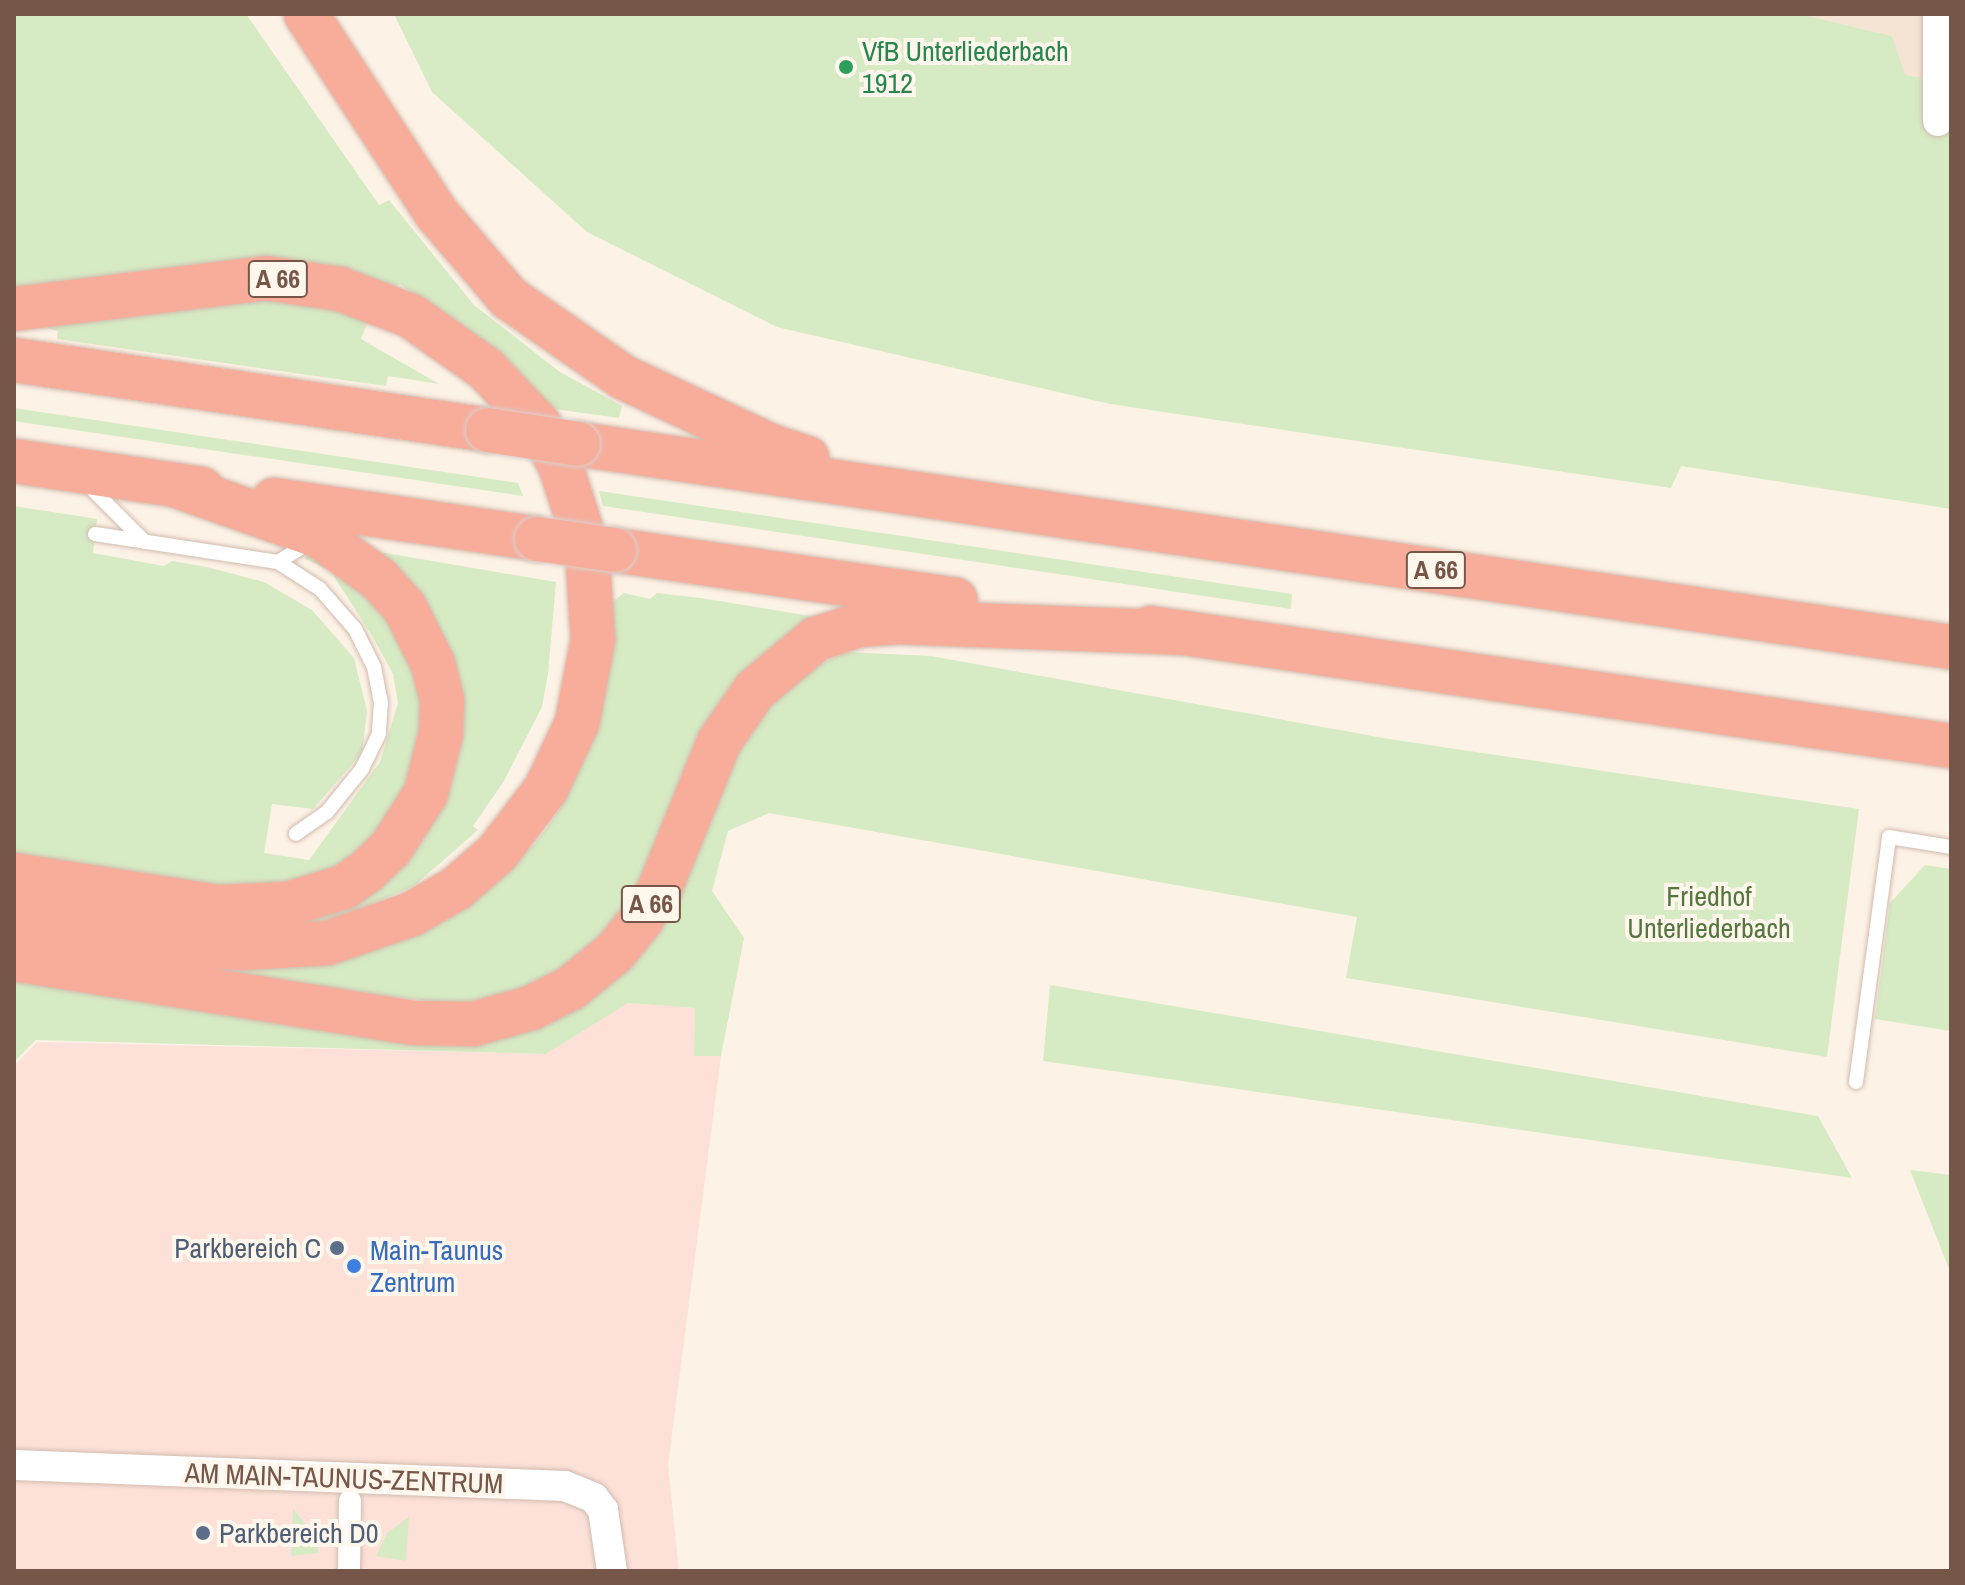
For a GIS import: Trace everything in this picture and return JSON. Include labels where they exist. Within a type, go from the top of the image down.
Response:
[{"type":"highway","points":[[306,14],[437,214],[479,269],[538,322],[671,403],[770,446],[920,494]]},
{"type":"highway","name":"A 66","points":[[14,309],[266,278],[340,289],[411,316],[486,369],[539,425],[561,467],[587,548],[593,640],[577,723],[546,789],[497,853],[457,888],[412,914],[328,943],[244,948],[181,945],[14,917]]},
{"type":"highway","name":"A 66","points":[[14,360],[1951,647]]},
{"type":"highway","name":"A 66","points":[[14,461],[1951,746]]},
{"type":"highway","points":[[14,875],[166,900],[252,908],[288,904],[344,887],[391,848],[426,793],[441,733],[442,700],[433,664],[405,608],[379,579],[319,536],[174,485]]},
{"type":"highway","name":"A 66","points":[[14,959],[414,1023],[473,1024],[531,1008],[571,988],[615,952],[641,920],[734,718],[776,668],[816,639],[859,625],[899,622],[1179,633]]},
{"type":"street","points":[[1938,14],[1938,121]]},
{"type":"street","name":"AM MAIN-TAUNUS-ZENTRUM","points":[[14,1465],[565,1486],[594,1498],[603,1510],[612,1571]]},
{"type":"street","points":[[349,1571],[350,1501]]},
{"type":"lane","points":[[73,470],[145,542]]},
{"type":"lane","points":[[95,534],[278,562],[320,589],[355,629],[374,667],[381,702],[379,734],[362,769],[327,812],[296,834]]},
{"type":"lane","points":[[278,562],[319,536]]},
{"type":"lane","points":[[1856,1082],[1889,837],[1951,847]]},
{"type":"shaded area","points":[[1800,14],[1951,14],[1951,82],[1904,75],[1892,36]]},
{"type":"shaded area","name":"Main-Taunus Zentrum","points":[[627,1003],[696,1008],[694,1056],[721,1056],[668,1465],[679,1571],[14,1571],[14,1066],[37,1042],[546,1054]]},
{"type":"green space","points":[[14,14],[246,14],[379,205],[389,200],[474,305],[560,372],[622,406],[619,418],[547,408],[440,310],[399,284],[390,294],[14,296]]},
{"type":"green space","points":[[394,14],[1800,14],[1892,36],[1905,75],[1951,82],[1951,509],[1681,466],[1671,488],[1110,404],[777,327],[587,232],[432,92]]},
{"type":"green space","points":[[273,292],[370,316],[361,339],[439,384],[388,376],[386,386],[57,339],[58,331],[43,327]]},
{"type":"green space","points":[[14,408],[518,483],[523,496],[14,421]]},
{"type":"green space","points":[[599,491],[1292,594],[1291,609],[603,506]]},
{"type":"green space","points":[[14,506],[97,519],[93,553],[164,566],[172,561],[264,582],[312,610],[354,658],[367,711],[362,753],[313,809],[272,804],[264,853],[309,860],[380,762],[398,703],[393,674],[374,639],[330,570],[305,559],[308,552],[394,617],[423,687],[421,754],[396,815],[340,870],[281,893],[14,862]]},
{"type":"green space","points":[[374,551],[556,582],[548,674],[542,707],[504,781],[473,826],[478,830],[414,886],[315,928],[289,920],[453,764]]},
{"type":"green space","points":[[624,593],[650,599],[657,593],[701,598],[823,618],[654,858],[623,911],[593,946],[549,978],[488,1001],[455,1004],[205,974],[204,965],[521,856],[535,844],[558,812],[591,744],[612,602]]},
{"type":"green space","name":"Friedhof Unterliederbach","points":[[846,652],[931,656],[1389,739],[1859,809],[1827,1057],[1346,978],[1357,917],[769,813],[728,831],[712,891],[744,938],[721,1056],[694,1056],[695,1008],[628,1003],[546,1054],[36,1040],[14,1062],[14,980],[305,1028],[448,1039],[577,1003],[778,685]]},
{"type":"green space","points":[[1925,865],[1951,869],[1951,1031],[1875,1019],[1890,903]]},
{"type":"green space","points":[[1050,985],[1818,1116],[1852,1178],[1043,1061]]},
{"type":"green space","points":[[1910,1170],[1951,1175],[1951,1274]]},
{"type":"green space","points":[[293,1509],[314,1534],[319,1553],[291,1556]]},
{"type":"green space","points":[[409,1517],[406,1561],[376,1556],[387,1533]]},
{"type":"place","name":"VfB Unterliederbach 1912","points":[[846,67]]},
{"type":"place","name":"Parkbereich C","points":[[337,1248]]},
{"type":"place","name":"Main-Taunus Zentrum","points":[[354,1266]]},
{"type":"place","name":"Parkbereich D0","points":[[203,1533]]}]
